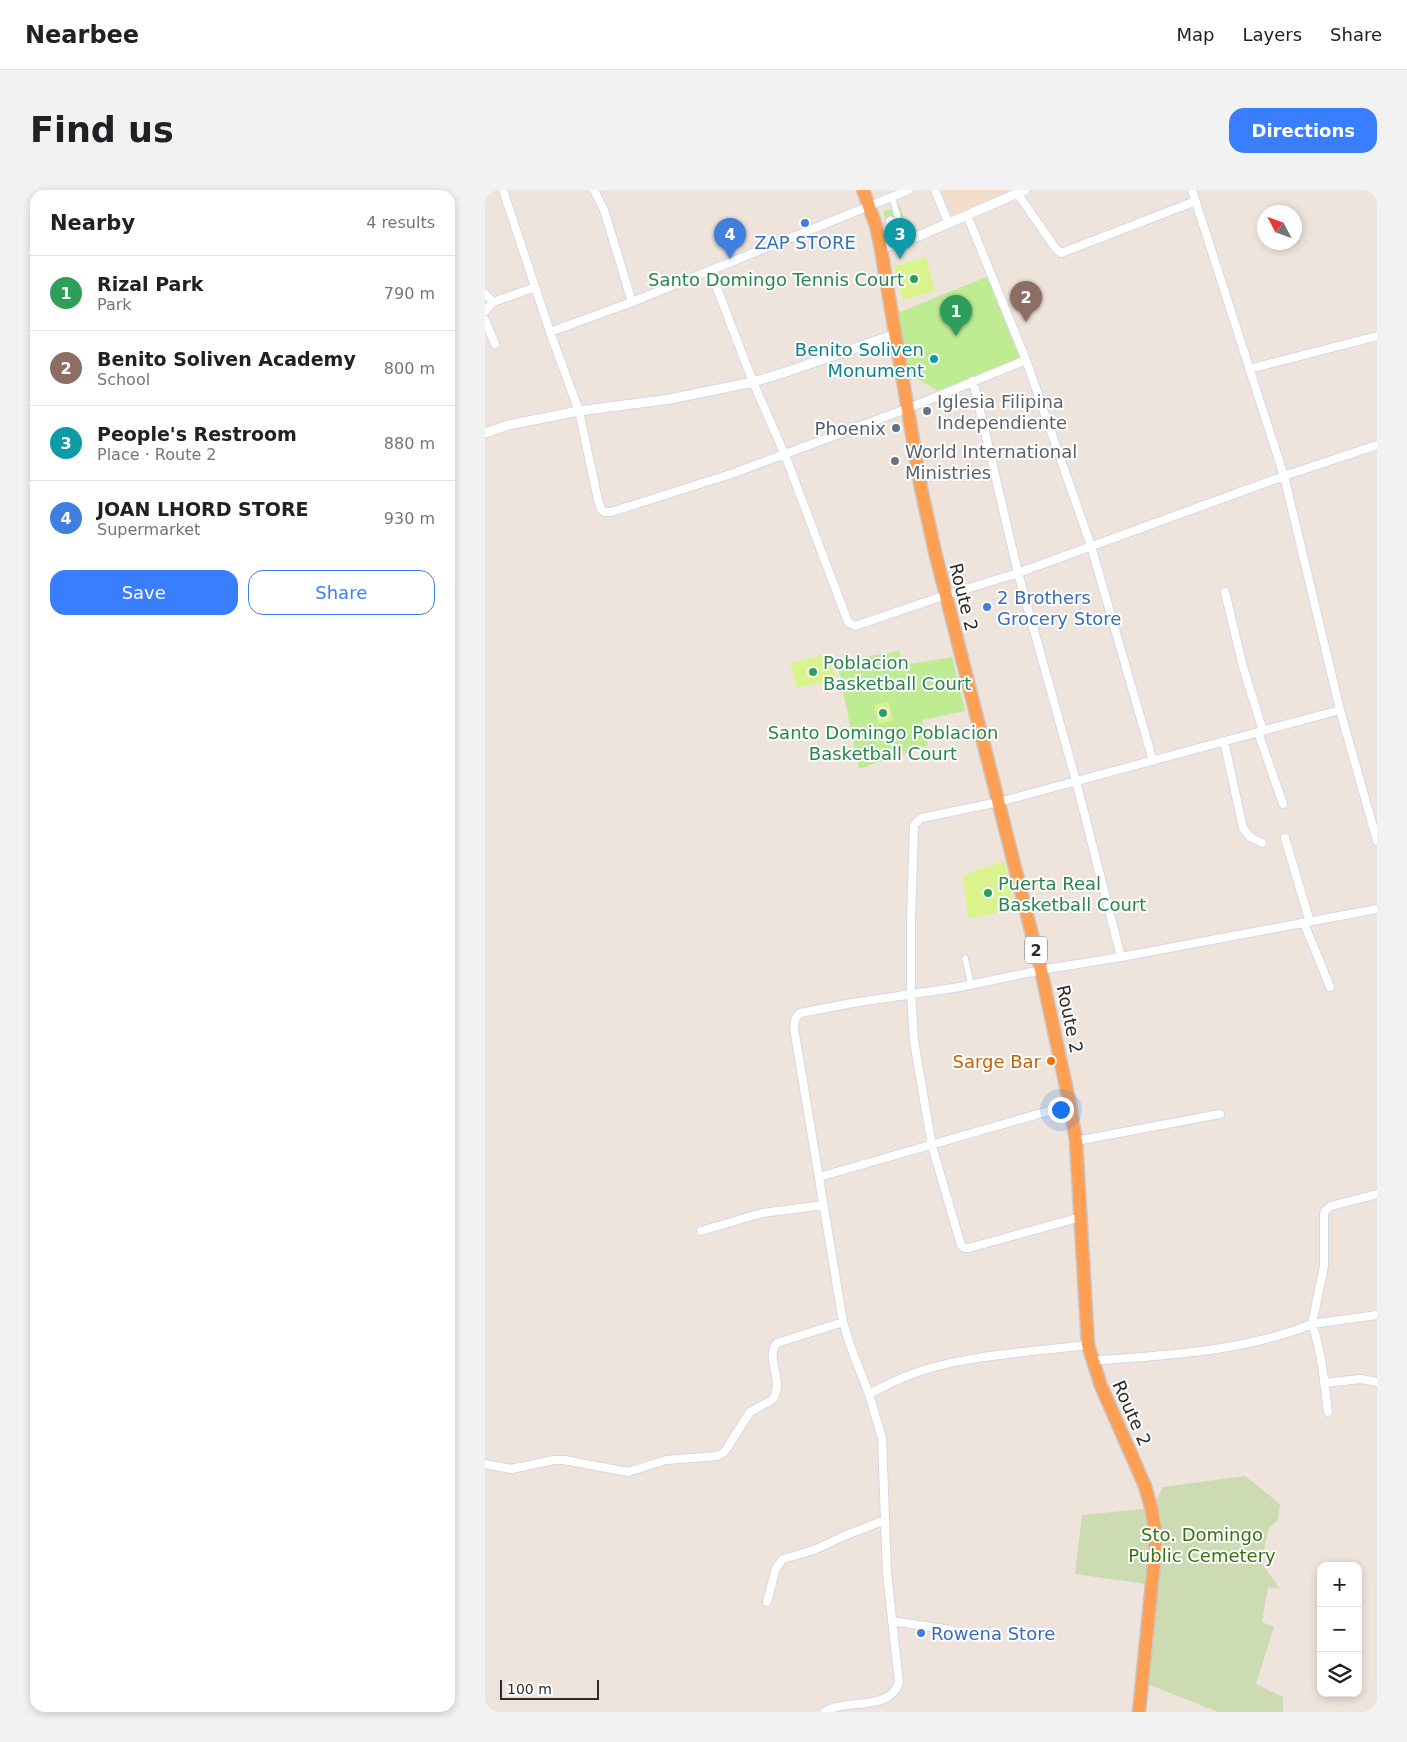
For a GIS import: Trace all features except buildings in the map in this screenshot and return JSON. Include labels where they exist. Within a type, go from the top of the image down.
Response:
[{"type":"highway","name":"Route 2","points":[[863,190],[869,206],[893,221],[881,249],[921,488],[1041,970],[1070,1105],[1076,1141],[1088,1345],[1101,1386],[1145,1486],[1151,1507],[1155,1530],[1155,1553],[1139,1712]]},
{"type":"street","points":[[503,190],[550,332],[579,411],[598,500],[601,509],[606,512],[725,476],[785,455],[909,408],[1026,360]]},
{"type":"street","points":[[594,190],[605,210],[631,302]]},
{"type":"street","points":[[550,332],[631,302],[909,190]]},
{"type":"street","points":[[935,190],[948,222]]},
{"type":"street","points":[[1192,190],[1284,476],[1340,710],[1377,841]]},
{"type":"street","points":[[881,249],[1021,192],[1056,249],[1061,253],[1196,201]]},
{"type":"street","points":[[891,197],[893,221],[904,241]]},
{"type":"street","points":[[967,215],[1026,360],[1091,546],[1153,761]]},
{"type":"street","points":[[711,270],[753,382],[785,455],[850,624],[855,626],[946,594],[1018,572],[1284,476],[1377,445]]},
{"type":"street","points":[[485,311],[493,302],[535,287]]},
{"type":"street","points":[[485,294],[493,302]]},
{"type":"street","points":[[485,320],[495,344]]},
{"type":"street","points":[[485,433],[508,425],[579,411],[670,399],[753,382],[896,334]]},
{"type":"street","points":[[1249,369],[1377,336]]},
{"type":"street","points":[[973,381],[1018,572],[1076,781],[1121,957]]},
{"type":"street","points":[[1225,592],[1243,667],[1283,804]]},
{"type":"street","points":[[1081,1217],[965,1248],[961,1245],[932,1146],[914,1041],[911,994],[911,882],[914,825],[921,818],[928,816],[999,802],[1340,710]]},
{"type":"street","points":[[1224,741],[1243,828],[1250,838],[1262,843]]},
{"type":"street","points":[[1285,838],[1307,922],[1330,987]]},
{"type":"street","points":[[824,1712],[833,1708],[883,1700],[897,1690],[899,1683],[887,1573],[882,1438],[869,1394],[850,1346],[843,1322],[795,1037],[795,1020],[800,1013],[852,1003],[971,985],[1041,970],[1377,909]]},
{"type":"street","points":[[965,958],[971,985]]},
{"type":"street","points":[[819,1177],[1070,1105]]},
{"type":"street","points":[[1076,1141],[1220,1114]]},
{"type":"street","points":[[1328,1412],[1318,1340],[1312,1324],[1324,1266],[1324,1215],[1325,1211],[1331,1206],[1377,1194]]},
{"type":"street","points":[[701,1231],[762,1213],[824,1205]]},
{"type":"street","points":[[1092,1361],[1203,1352],[1247,1343],[1312,1324],[1377,1315]]},
{"type":"street","points":[[485,1464],[511,1469],[554,1460],[564,1460],[628,1472],[666,1460],[717,1456],[727,1448],[749,1412],[775,1397],[777,1389],[773,1350],[777,1344],[843,1322]]},
{"type":"street","points":[[869,1394],[907,1376],[937,1367],[972,1360],[1088,1345]]},
{"type":"street","points":[[1324,1383],[1361,1379],[1377,1382]]},
{"type":"street","points":[[767,1602],[776,1568],[783,1559],[815,1550],[885,1520]]},
{"type":"street","points":[[893,1621],[951,1630]]},
{"type":"shaded area","points":[[939,190],[1014,190],[950,216]]},
{"type":"green space","points":[[900,206],[908,232],[891,237],[883,211]]},
{"type":"green space","name":"Santo Domingo Tennis Court","points":[[926,257],[935,291],[903,300],[894,266]]},
{"type":"green space","points":[[989,276],[1023,358],[938,391],[904,371],[895,314]]},
{"type":"green space","points":[[899,651],[903,665],[952,657],[965,711],[922,720],[928,745],[859,769],[837,662]]},
{"type":"green space","name":"Poblacion Basketball Court","points":[[829,653],[836,680],[797,688],[790,664]]},
{"type":"green space","name":"Santo Domingo Poblacion Basketball Court","points":[[889,702],[893,720],[878,724],[874,705]]},
{"type":"green space","name":"Puerta Real Basketball Court","points":[[1005,861],[1014,911],[968,918],[963,875]]},
{"type":"green space","name":"Sto. Domingo Public Cemetery","points":[[1245,1476],[1280,1504],[1278,1520],[1269,1528],[1261,1562],[1280,1589],[1268,1587],[1262,1622],[1274,1627],[1256,1684],[1283,1697],[1283,1712],[1218,1712],[1145,1683],[1153,1585],[1075,1574],[1082,1515],[1152,1508],[1163,1487]]},
{"type":"place","name":"ZAP STORE","points":[[805,223]]},
{"type":"place","name":"JOAN LHORD STORE","points":[[730,259]]},
{"type":"place","name":"People's Restroom","points":[[900,259]]},
{"type":"place","name":"Santo Domingo Tennis Court","points":[[914,279]]},
{"type":"place","name":"Benito Soliven Academy","points":[[1026,322]]},
{"type":"place","name":"Rizal Park","points":[[956,336]]},
{"type":"place","name":"Benito Soliven Monument","points":[[934,359]]},
{"type":"place","name":"Iglesia Filipina Independiente","points":[[927,411]]},
{"type":"place","name":"Phoenix","points":[[896,428]]},
{"type":"place","name":"World International Ministries","points":[[895,461]]},
{"type":"place","name":"2 Brothers Grocery Store","points":[[987,607]]},
{"type":"place","name":"Poblacion Basketball Court","points":[[813,672]]},
{"type":"place","name":"Santo Domingo Poblacion Basketball Court","points":[[883,713]]},
{"type":"place","name":"Puerta Real Basketball Court","points":[[988,893]]},
{"type":"place","name":"Sarge Bar","points":[[1051,1061]]},
{"type":"place","name":"Rowena Store","points":[[921,1633]]}]
